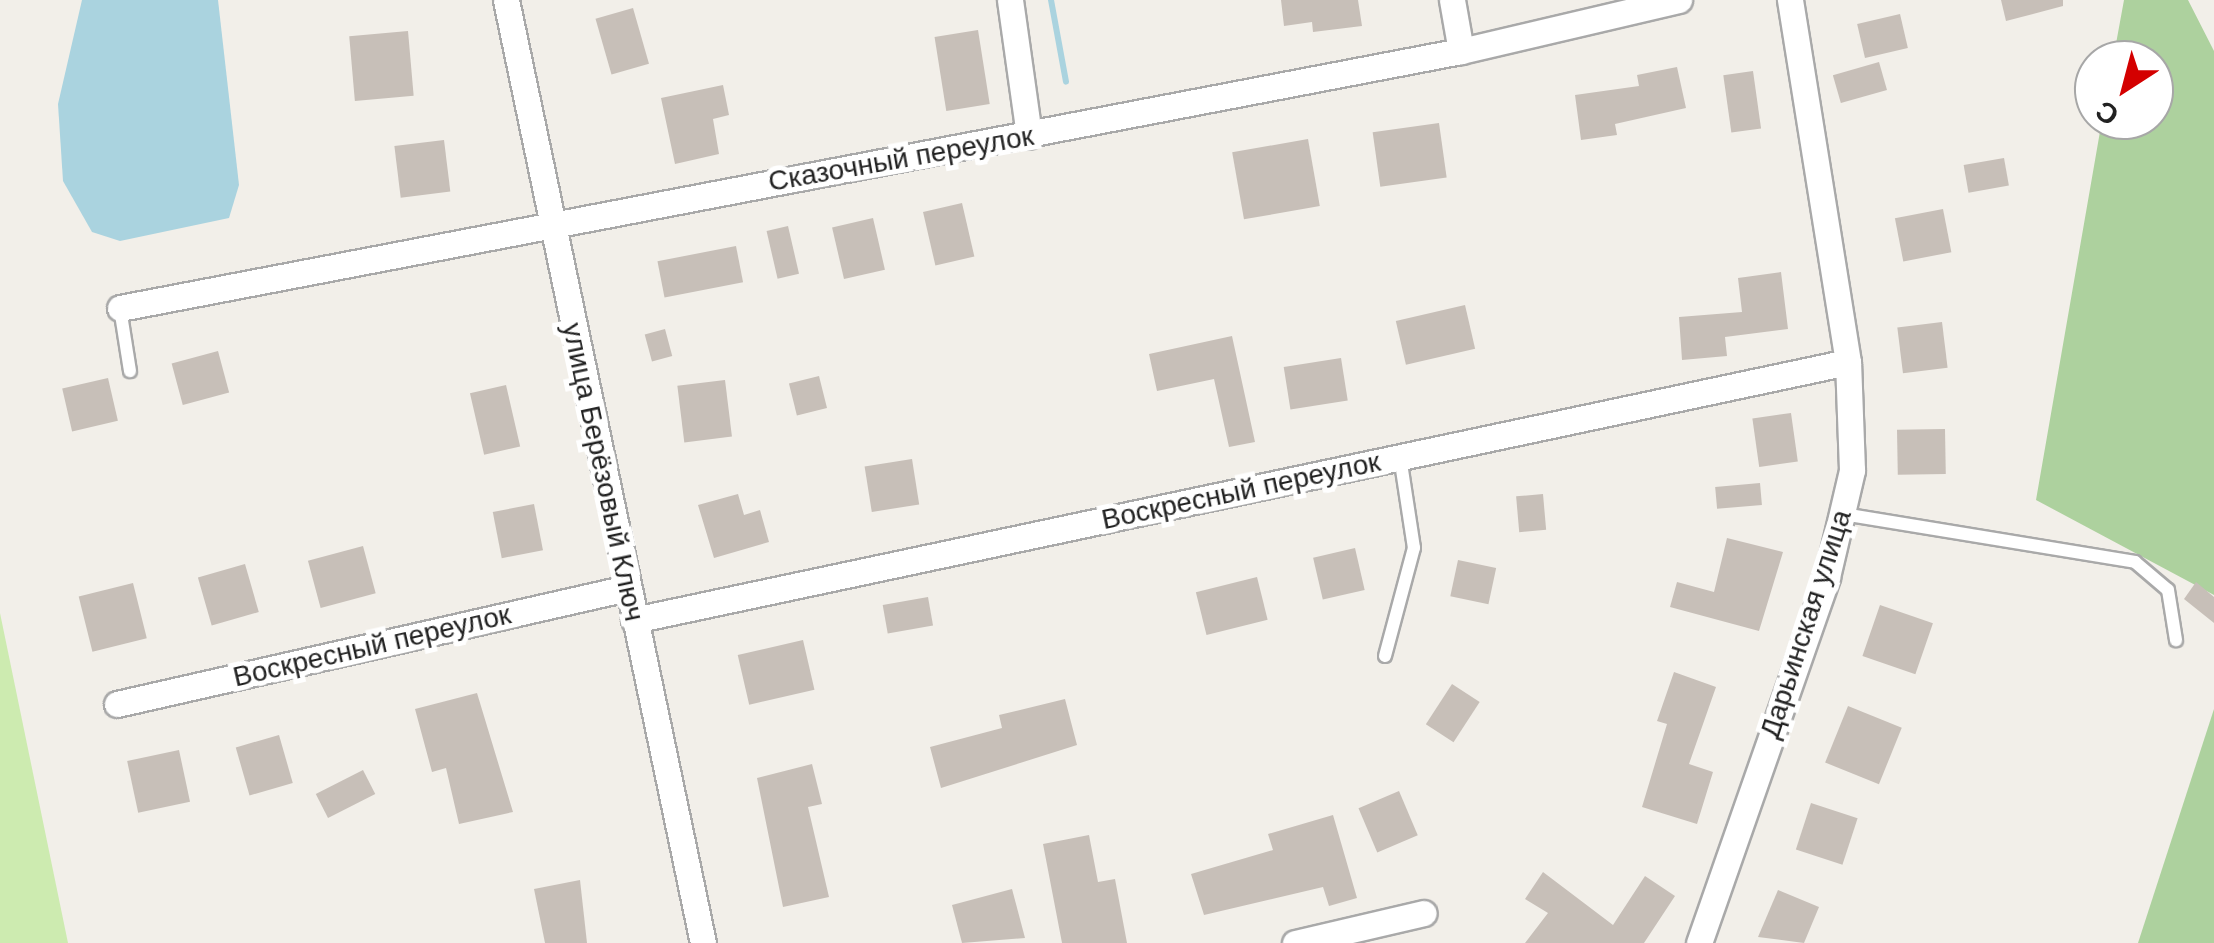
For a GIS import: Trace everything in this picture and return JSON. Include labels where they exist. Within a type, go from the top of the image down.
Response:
[{"type":"street","name":"улица Берёзовый Ключ","points":[[506,0],[703,943]]},
{"type":"street","points":[[1010,0],[1029,136]]},
{"type":"street","points":[[1452,0],[1461,51]]},
{"type":"street","name":"Сказочный переулок","points":[[120,308],[552,221],[1029,136],[1461,51],[1680,0]]},
{"type":"street","name":"Дарьинская улица","points":[[1699,943],[1827,577],[1852,470],[1848,362],[1790,0]]},
{"type":"street","name":"Воскресный переулок","points":[[634,620],[1848,362]]},
{"type":"street","name":"Воскресный переулок","points":[[117,704],[627,588]]},
{"type":"street","points":[[1295,943],[1424,913]]},
{"type":"lane","points":[[120,308],[130,371]]},
{"type":"lane","points":[[1386,656],[1414,548],[1400,457]]},
{"type":"lane","points":[[1843,514],[2135,562],[2168,590],[2176,640]]},
{"type":"green space","points":[[2124,0],[2188,0],[2214,51],[2214,595],[2036,500],[2099,140],[2174,140],[2174,40],[2117,40]]},
{"type":"green space","points":[[0,613],[68,943],[0,943]]},
{"type":"green space","points":[[2214,709],[2214,943],[2138,943]]},
{"type":"water","points":[[82,0],[218,0],[239,185],[229,218],[120,241],[92,232],[63,181],[58,104]]},
{"type":"building","points":[[1281,0],[1358,0],[1362,26],[1313,32],[1312,22],[1284,26]]},
{"type":"building","points":[[2001,0],[2063,0],[2063,6],[2006,21]]},
{"type":"building","points":[[633,8],[649,64],[611,75],[596,19]]},
{"type":"building","points":[[1900,14],[1908,48],[1865,58],[1857,24]]},
{"type":"building","points":[[978,30],[990,104],[946,111],[935,37]]},
{"type":"building","points":[[408,31],[414,96],[355,101],[349,36]]},
{"type":"building","points":[[1879,62],[1887,90],[1841,103],[1833,75]]},
{"type":"building","points":[[1677,67],[1686,108],[1615,124],[1617,135],[1581,140],[1575,95],[1639,86],[1637,75]]},
{"type":"building","points":[[1753,71],[1761,128],[1731,133],[1723,75]]},
{"type":"building","points":[[723,85],[729,115],[713,119],[719,154],[675,164],[661,98]]},
{"type":"building","points":[[1439,123],[1447,177],[1380,187],[1373,132]]},
{"type":"building","points":[[1308,139],[1320,206],[1244,219],[1232,152]]},
{"type":"building","points":[[444,140],[450,192],[401,198],[394,146]]},
{"type":"building","points":[[2004,158],[2009,186],[1968,193],[1964,165]]},
{"type":"building","points":[[962,203],[974,257],[935,266],[923,212]]},
{"type":"building","points":[[1943,209],[1951,252],[1903,262],[1895,218]]},
{"type":"building","points":[[873,218],[885,270],[844,279],[832,227]]},
{"type":"building","points":[[788,226],[799,274],[778,279],[767,231]]},
{"type":"building","points":[[736,246],[743,282],[665,298],[657,261]]},
{"type":"building","points":[[1781,272],[1788,329],[1725,337],[1727,356],[1682,360],[1679,317],[1742,312],[1738,278]]},
{"type":"building","points":[[1465,305],[1475,349],[1406,365],[1396,321]]},
{"type":"building","points":[[1942,322],[1948,368],[1903,373],[1897,327]]},
{"type":"building","points":[[665,329],[672,356],[652,361],[645,334]]},
{"type":"building","points":[[1232,336],[1255,442],[1229,447],[1214,379],[1157,391],[1149,354]]},
{"type":"building","points":[[218,351],[229,393],[183,405],[172,363]]},
{"type":"building","points":[[1341,358],[1348,400],[1290,410],[1284,367]]},
{"type":"building","points":[[819,376],[827,408],[797,416],[789,383]]},
{"type":"building","points":[[108,378],[118,421],[72,431],[62,389]]},
{"type":"building","points":[[725,380],[732,437],[684,442],[677,386]]},
{"type":"building","points":[[506,385],[520,446],[484,455],[470,393]]},
{"type":"building","points":[[1791,413],[1798,462],[1759,467],[1752,418]]},
{"type":"building","points":[[1945,429],[1946,474],[1898,475],[1897,430]]},
{"type":"building","points":[[912,459],[919,504],[872,512],[865,467]]},
{"type":"building","points":[[1760,483],[1762,505],[1717,509],[1715,487]]},
{"type":"building","points":[[738,494],[744,515],[760,510],[769,542],[714,558],[698,505]]},
{"type":"building","points":[[1543,494],[1546,530],[1519,532],[1516,496]]},
{"type":"building","points":[[534,504],[543,550],[502,558],[493,512]]},
{"type":"building","points":[[1727,538],[1783,552],[1759,631],[1670,607],[1677,582],[1714,592]]},
{"type":"building","points":[[363,546],[376,593],[321,608],[308,561]]},
{"type":"building","points":[[1355,548],[1365,590],[1323,600],[1313,558]]},
{"type":"building","points":[[1458,560],[1496,568],[1488,604],[1450,596]]},
{"type":"building","points":[[245,564],[259,612],[212,626],[198,578]]},
{"type":"building","points":[[1257,577],[1268,620],[1207,635],[1196,592]]},
{"type":"building","points":[[2196,582],[2214,597],[2214,623],[2184,599]]},
{"type":"building","points":[[133,583],[147,638],[92,652],[79,597]]},
{"type":"building","points":[[928,597],[933,626],[888,634],[883,605]]},
{"type":"building","points":[[1880,605],[1933,623],[1915,674],[1862,656]]},
{"type":"building","points":[[803,640],[814,690],[749,705],[738,655]]},
{"type":"building","points":[[1674,672],[1716,687],[1689,764],[1713,772],[1697,824],[1642,807],[1667,724],[1657,721]]},
{"type":"building","points":[[1452,684],[1480,702],[1454,742],[1426,724]]},
{"type":"building","points":[[477,693],[513,812],[459,824],[446,768],[432,772],[415,709]]},
{"type":"building","points":[[1065,699],[1077,745],[941,788],[930,747],[1002,728],[999,715]]},
{"type":"building","points":[[1848,706],[1902,728],[1879,784],[1825,763]]},
{"type":"building","points":[[279,735],[293,783],[250,795],[236,747]]},
{"type":"building","points":[[179,750],[190,802],[138,813],[127,761]]},
{"type":"building","points":[[812,764],[822,804],[808,807],[829,897],[783,907],[757,778]]},
{"type":"building","points":[[363,770],[375,794],[328,818],[316,794]]},
{"type":"building","points":[[1399,791],[1418,835],[1377,852],[1358,808]]},
{"type":"building","points":[[1811,803],[1858,818],[1842,865],[1796,850]]},
{"type":"building","points":[[1333,815],[1357,898],[1329,906],[1323,887],[1204,915],[1191,874],[1273,850],[1268,834]]},
{"type":"building","points":[[1089,835],[1098,882],[1115,879],[1127,943],[1062,943],[1043,844]]},
{"type":"building","points":[[1543,872],[1613,925],[1645,876],[1675,896],[1644,943],[1525,943],[1548,913],[1525,899]]},
{"type":"building","points":[[580,880],[587,943],[545,943],[534,889]]},
{"type":"building","points":[[1012,889],[1025,938],[962,943],[952,905]]},
{"type":"building","points":[[1778,890],[1819,907],[1804,943],[1758,937]]},
{"type":"waterway","points":[[1051,0],[1066,82]]}]
